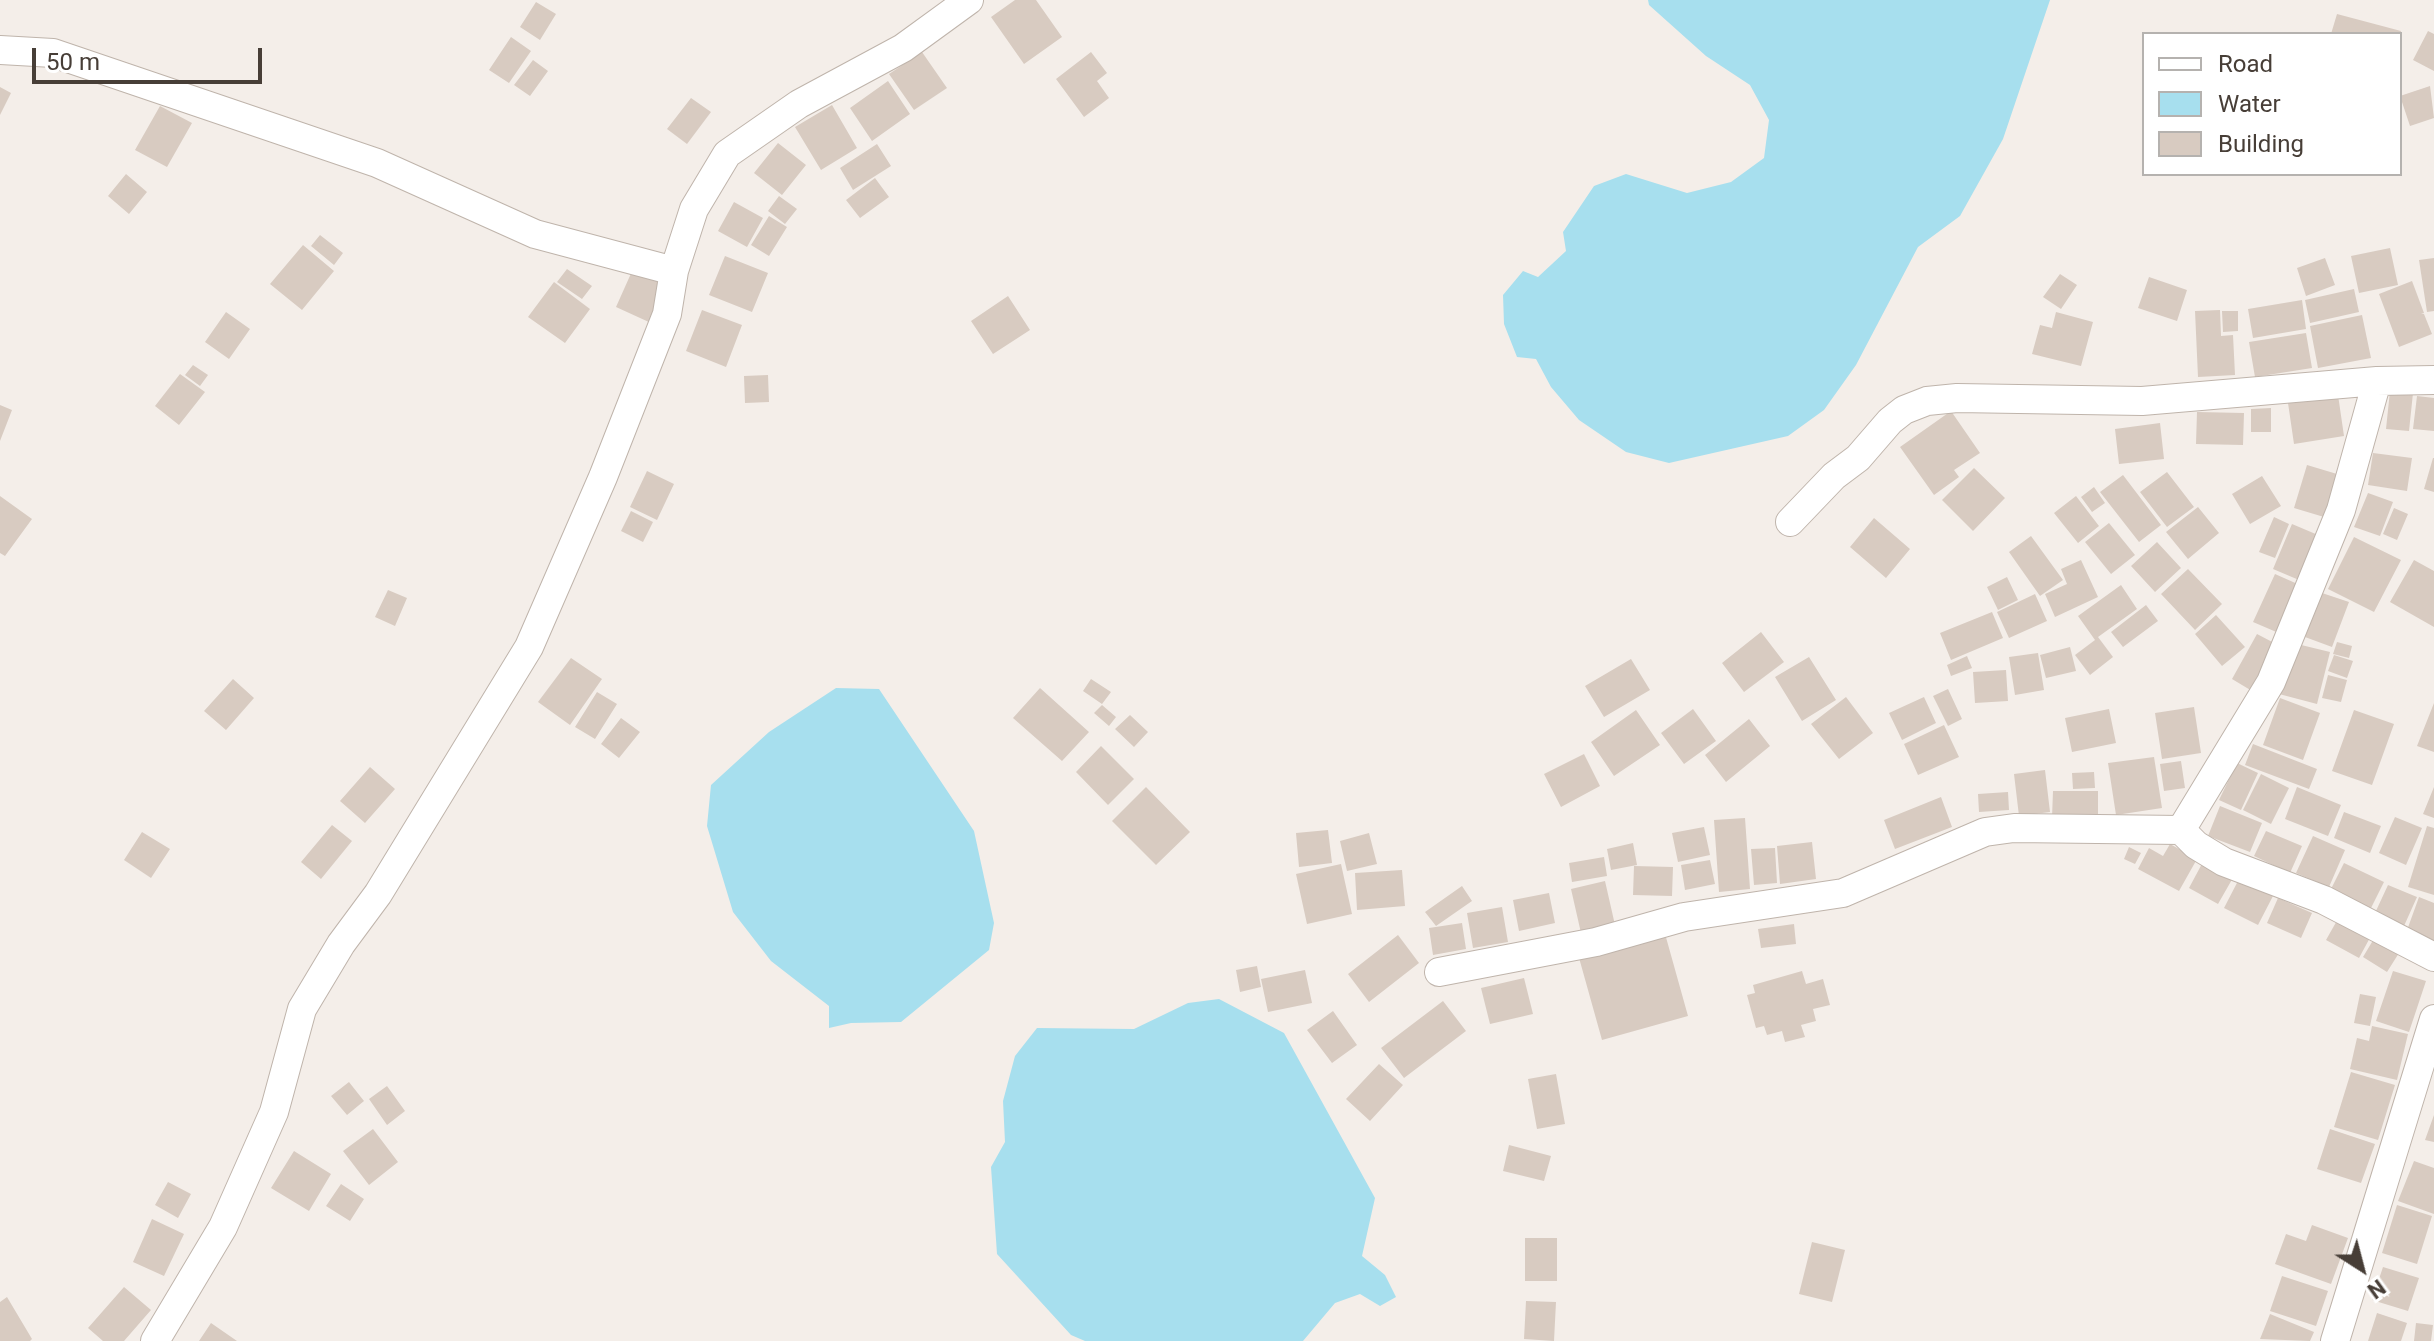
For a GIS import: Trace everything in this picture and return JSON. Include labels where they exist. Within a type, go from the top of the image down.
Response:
[{"type":"street","points":[[155,1341],[223,1227],[274,1112],[302,1009],[341,944],[378,894],[529,647],[603,477],[667,314],[674,271],[694,209],[727,154],[799,104],[903,48],[969,0]]},
{"type":"street","points":[[0,50],[53,53],[377,163],[535,234],[674,271]]},
{"type":"street","points":[[1790,522],[1834,476],[1858,458],[1890,421],[1904,410],[1927,401],[1957,398],[2142,401],[2377,381],[2434,380]]},
{"type":"street","points":[[2181,830],[2271,682],[2341,510],[2377,381]]},
{"type":"street","points":[[1439,972],[1596,942],[1684,917],[1843,893],[1985,832],[2014,828],[2181,830],[2196,845],[2224,862],[2324,900],[2434,957]]},
{"type":"street","points":[[2335,1341],[2434,1019]]},
{"type":"water","points":[[1648,0],[2050,0],[2003,139],[1960,216],[1918,247],[1856,365],[1824,410],[1788,436],[1669,463],[1626,452],[1579,420],[1551,387],[1536,359],[1517,357],[1504,324],[1503,295],[1523,271],[1538,277],[1566,251],[1563,232],[1594,186],[1626,174],[1687,193],[1731,182],[1764,158],[1769,120],[1750,85],[1706,56],[1649,5]]},
{"type":"water","points":[[836,688],[879,689],[974,831],[994,923],[989,950],[901,1022],[851,1023],[829,1028],[829,1006],[771,961],[733,912],[707,826],[711,785],[769,732]]},
{"type":"water","points":[[1219,999],[1284,1033],[1375,1198],[1362,1256],[1385,1275],[1396,1297],[1380,1306],[1360,1294],[1335,1303],[1303,1341],[1085,1341],[1071,1335],[997,1254],[991,1167],[1005,1142],[1003,1101],[1015,1056],[1037,1028],[1134,1029],[1188,1003]]},
{"type":"building","points":[[1015,0],[1036,0],[1062,37],[1024,64],[991,17]]},
{"type":"building","points":[[536,2],[556,14],[540,40],[520,27]]},
{"type":"building","points":[[2337,14],[2401,31],[2401,32],[2332,32]]},
{"type":"building","points":[[2428,31],[2434,34],[2434,71],[2413,60]]},
{"type":"building","points":[[511,37],[531,51],[509,83],[489,70]]},
{"type":"building","points":[[922,52],[947,88],[914,110],[889,74]]},
{"type":"building","points":[[1091,52],[1107,73],[1097,81],[1109,98],[1084,117],[1056,79]]},
{"type":"building","points":[[533,60],[548,71],[530,96],[514,85]]},
{"type":"building","points":[[888,81],[910,114],[872,141],[850,108]]},
{"type":"building","points":[[2430,86],[2434,118],[2410,126],[2402,95]]},
{"type":"building","points":[[0,87],[11,93],[0,115]]},
{"type":"building","points":[[691,98],[711,112],[687,144],[667,129]]},
{"type":"building","points":[[832,105],[857,148],[821,170],[795,127]]},
{"type":"building","points":[[160,106],[192,123],[167,167],[135,150]]},
{"type":"building","points":[[778,143],[806,165],[782,195],[754,173]]},
{"type":"building","points":[[877,144],[891,166],[853,190],[840,168]]},
{"type":"building","points":[[126,174],[147,192],[129,214],[108,196]]},
{"type":"building","points":[[875,178],[889,197],[860,218],[846,200]]},
{"type":"building","points":[[779,196],[797,209],[785,224],[768,211]]},
{"type":"building","points":[[734,202],[763,218],[747,247],[718,231]]},
{"type":"building","points":[[769,216],[787,227],[769,256],[751,245]]},
{"type":"building","points":[[320,235],[343,253],[334,265],[311,246]]},
{"type":"building","points":[[303,245],[334,271],[302,310],[270,284]]},
{"type":"building","points":[[2390,248],[2398,285],[2359,293],[2351,256]]},
{"type":"building","points":[[725,256],[768,273],[752,312],[709,295]]},
{"type":"building","points":[[2325,258],[2335,285],[2306,296],[2297,268]]},
{"type":"building","points":[[2434,258],[2434,311],[2427,312],[2419,260]]},
{"type":"building","points":[[567,269],[592,286],[582,299],[557,282]]},
{"type":"building","points":[[633,269],[669,285],[651,323],[616,307]]},
{"type":"building","points":[[2060,274],[2077,285],[2061,309],[2043,297]]},
{"type":"building","points":[[2149,277],[2187,290],[2177,321],[2138,308]]},
{"type":"building","points":[[2412,281],[2424,313],[2421,314],[2424,314],[2432,334],[2399,347],[2379,294]]},
{"type":"building","points":[[554,282],[590,309],[565,343],[528,317]]},
{"type":"building","points":[[2354,289],[2359,312],[2310,323],[2305,300]]},
{"type":"building","points":[[1008,296],[1030,330],[993,354],[971,321]]},
{"type":"building","points":[[2302,300],[2306,329],[2253,338],[2248,309]]},
{"type":"building","points":[[702,310],[742,325],[726,367],[686,351]]},
{"type":"building","points":[[2220,310],[2221,336],[2233,335],[2235,375],[2198,377],[2195,311]]},
{"type":"building","points":[[2222,311],[2238,311],[2238,331],[2223,332]]},
{"type":"building","points":[[226,312],[250,329],[229,359],[205,342]]},
{"type":"building","points":[[2056,312],[2093,322],[2081,366],[2032,354],[2040,325],[2052,328]]},
{"type":"building","points":[[2362,315],[2371,358],[2318,368],[2310,326]]},
{"type":"building","points":[[2306,333],[2312,368],[2255,377],[2249,342]]},
{"type":"building","points":[[193,365],[208,375],[200,386],[185,375]]},
{"type":"building","points":[[180,374],[205,392],[179,425],[155,406]]},
{"type":"building","points":[[768,375],[769,402],[745,403],[744,376]]},
{"type":"building","points":[[2390,391],[2413,393],[2409,431],[2386,429]]},
{"type":"building","points":[[2338,395],[2344,436],[2294,444],[2288,403]]},
{"type":"building","points":[[2417,396],[2434,398],[2434,431],[2413,429]]},
{"type":"building","points":[[0,405],[12,410],[0,441]]},
{"type":"building","points":[[2271,408],[2271,432],[2251,432],[2251,409]]},
{"type":"building","points":[[1951,411],[1980,453],[1954,470],[1959,477],[1934,495],[1900,447]]},
{"type":"building","points":[[2197,412],[2244,413],[2243,445],[2196,444]]},
{"type":"building","points":[[2160,423],[2164,459],[2119,464],[2115,429]]},
{"type":"building","points":[[2373,453],[2412,458],[2407,491],[2368,485]]},
{"type":"building","points":[[2434,458],[2434,492],[2424,489]]},
{"type":"building","points":[[2307,465],[2337,474],[2324,517],[2294,508]]},
{"type":"building","points":[[1974,468],[2005,498],[1973,531],[1942,500]]},
{"type":"building","points":[[647,471],[674,484],[657,520],[630,507]]},
{"type":"building","points":[[2167,472],[2194,507],[2167,527],[2140,492]]},
{"type":"building","points":[[2123,475],[2161,525],[2139,542],[2100,492]]},
{"type":"building","points":[[2262,476],[2281,506],[2250,524],[2232,494]]},
{"type":"building","points":[[2094,487],[2105,503],[2092,512],[2081,497]]},
{"type":"building","points":[[2368,493],[2393,502],[2380,536],[2354,527]]},
{"type":"building","points":[[0,496],[32,519],[5,556],[0,553]]},
{"type":"building","points":[[2076,496],[2099,526],[2078,543],[2054,513]]},
{"type":"building","points":[[2198,507],[2219,533],[2188,559],[2166,532]]},
{"type":"building","points":[[2394,508],[2408,514],[2397,540],[2383,534]]},
{"type":"building","points":[[631,511],[653,522],[643,542],[621,531]]},
{"type":"building","points":[[2274,517],[2289,524],[2275,558],[2259,552]]},
{"type":"building","points":[[1874,518],[1910,549],[1886,578],[1850,547]]},
{"type":"building","points":[[2109,523],[2135,555],[2111,574],[2085,542]]},
{"type":"building","points":[[2292,524],[2318,535],[2299,580],[2273,569]]},
{"type":"building","points":[[2031,536],[2063,580],[2040,596],[2009,552]]},
{"type":"building","points":[[2354,537],[2401,560],[2374,612],[2328,589]]},
{"type":"building","points":[[2157,542],[2181,568],[2155,592],[2131,566]]},
{"type":"building","points":[[2081,560],[2098,597],[2055,617],[2045,594],[2067,584],[2061,569]]},
{"type":"building","points":[[2414,560],[2434,571],[2434,627],[2390,602]]},
{"type":"building","points":[[2188,569],[2222,604],[2195,630],[2161,594]]},
{"type":"building","points":[[2275,574],[2302,586],[2281,634],[2253,622]]},
{"type":"building","points":[[2007,577],[2018,600],[1998,610],[1987,587]]},
{"type":"building","points":[[2121,585],[2137,609],[2098,637],[2113,657],[2090,675],[2075,655],[2095,640],[2078,616]]},
{"type":"building","points":[[388,590],[407,598],[395,626],[375,617]]},
{"type":"building","points":[[2322,593],[2349,602],[2332,647],[2305,637]]},
{"type":"building","points":[[2035,594],[2047,621],[2009,638],[1997,612]]},
{"type":"building","points":[[2146,605],[2158,621],[2123,647],[2111,632]]},
{"type":"building","points":[[1992,612],[2003,638],[1951,660],[1940,633]]},
{"type":"building","points":[[2216,615],[2245,647],[2222,666],[2195,634]]},
{"type":"building","points":[[1761,632],[1784,662],[1744,692],[1722,663]]},
{"type":"building","points":[[2257,634],[2278,645],[2252,691],[2232,679]]},
{"type":"building","points":[[2337,642],[2352,646],[2349,658],[2333,654]]},
{"type":"building","points":[[2293,643],[2330,652],[2317,704],[2279,694]]},
{"type":"building","points":[[2070,647],[2076,671],[2046,678],[2040,655]]},
{"type":"building","points":[[2038,653],[2044,690],[2015,695],[2009,657]]},
{"type":"building","points":[[2334,655],[2353,661],[2347,678],[2328,671]]},
{"type":"building","points":[[1967,656],[1972,668],[1951,676],[1947,665]]},
{"type":"building","points":[[1809,657],[1836,700],[1802,721],[1775,677]]},
{"type":"building","points":[[571,658],[602,679],[570,725],[538,702]]},
{"type":"building","points":[[1631,659],[1650,690],[1604,717],[1585,686]]},
{"type":"building","points":[[2006,670],[2008,701],[1975,703],[1973,672]]},
{"type":"building","points":[[2328,675],[2347,680],[2341,702],[2322,698]]},
{"type":"building","points":[[233,679],[254,698],[226,730],[204,711]]},
{"type":"building","points":[[1091,679],[1111,692],[1102,704],[1083,691]]},
{"type":"building","points":[[1040,688],[1089,732],[1062,761],[1013,718]]},
{"type":"building","points":[[1948,689],[1962,719],[1948,726],[1933,696]]},
{"type":"building","points":[[597,692],[617,704],[595,739],[575,727]]},
{"type":"building","points":[[1846,697],[1873,733],[1839,759],[1811,724]]},
{"type":"building","points":[[1924,697],[1936,723],[1902,740],[1889,713]]},
{"type":"building","points":[[2280,698],[2320,713],[2303,760],[2263,745]]},
{"type":"building","points":[[2434,703],[2434,752],[2417,746]]},
{"type":"building","points":[[1102,705],[1116,717],[1109,726],[1094,713]]},
{"type":"building","points":[[2194,707],[2201,753],[2162,759],[2155,713]]},
{"type":"building","points":[[1693,709],[1716,741],[1684,764],[1661,733]]},
{"type":"building","points":[[2109,709],[2116,743],[2072,752],[2065,718]]},
{"type":"building","points":[[1636,710],[1660,745],[1614,776],[1591,742]]},
{"type":"building","points":[[2354,710],[2394,724],[2372,785],[2332,771]]},
{"type":"building","points":[[1130,715],[1148,732],[1134,747],[1115,729]]},
{"type":"building","points":[[621,718],[640,732],[619,758],[601,744]]},
{"type":"building","points":[[1749,719],[1770,746],[1726,782],[1705,755]]},
{"type":"building","points":[[1944,725],[1959,757],[1918,775],[1904,744]]},
{"type":"building","points":[[2253,744],[2317,769],[2309,789],[2245,765]]},
{"type":"building","points":[[1101,746],[1134,779],[1108,805],[1076,772]]},
{"type":"building","points":[[1584,754],[1600,786],[1561,807],[1544,774]]},
{"type":"building","points":[[2154,757],[2162,808],[2116,815],[2108,763]]},
{"type":"building","points":[[2181,761],[2185,788],[2164,791],[2160,764]]},
{"type":"building","points":[[2237,763],[2258,773],[2241,810],[2219,800]]},
{"type":"building","points":[[370,767],[395,789],[365,823],[340,801]]},
{"type":"building","points":[[2045,770],[2050,812],[2019,816],[2014,774]]},
{"type":"building","points":[[2094,772],[2095,788],[2073,789],[2072,773]]},
{"type":"building","points":[[2261,774],[2289,788],[2271,824],[2243,810]]},
{"type":"building","points":[[1146,787],[1190,832],[1156,865],[1112,821]]},
{"type":"building","points":[[2297,787],[2341,805],[2328,836],[2285,819]]},
{"type":"building","points":[[2434,787],[2434,818],[2423,814]]},
{"type":"building","points":[[2053,791],[2098,791],[2098,818],[2052,818]]},
{"type":"building","points":[[2008,792],[2009,810],[1979,812],[1978,794]]},
{"type":"building","points":[[1941,797],[1952,827],[1895,849],[1884,820]]},
{"type":"building","points":[[2220,806],[2262,823],[2250,852],[2208,836]]},
{"type":"building","points":[[2344,812],[2381,826],[2370,853],[2334,838]]},
{"type":"building","points":[[2395,817],[2422,828],[2406,865],[2379,853]]},
{"type":"building","points":[[1745,818],[1750,889],[1719,892],[1714,820]]},
{"type":"building","points":[[332,825],[352,841],[321,879],[301,862]]},
{"type":"building","points":[[2427,826],[2434,828],[2434,895],[2408,887]]},
{"type":"building","points":[[1704,827],[1710,855],[1678,862],[1672,833]]},
{"type":"building","points":[[1328,830],[1332,863],[1299,867],[1296,833]]},
{"type":"building","points":[[2266,831],[2302,846],[2290,873],[2254,856]]},
{"type":"building","points":[[142,832],[170,849],[151,878],[124,860]]},
{"type":"building","points":[[1369,833],[1377,864],[1347,871],[1340,841]]},
{"type":"building","points":[[2313,836],[2345,850],[2329,887],[2296,873]]},
{"type":"building","points":[[1812,842],[1816,879],[1780,884],[1777,846]]},
{"type":"building","points":[[1633,843],[1637,865],[1611,870],[1607,849]]},
{"type":"building","points":[[2170,844],[2197,859],[2179,891],[2138,869],[2149,848],[2163,856]]},
{"type":"building","points":[[2129,847],[2141,853],[2135,864],[2124,859]]},
{"type":"building","points":[[1775,848],[1777,883],[1754,885],[1751,849]]},
{"type":"building","points":[[1604,857],[1607,876],[1572,882],[1569,863]]},
{"type":"building","points":[[1710,860],[1715,884],[1685,890],[1681,865]]},
{"type":"building","points":[[2204,860],[2234,876],[2218,904],[2189,888]]},
{"type":"building","points":[[2344,863],[2384,882],[2371,908],[2331,889]]},
{"type":"building","points":[[1341,864],[1352,914],[1307,924],[1296,874]]},
{"type":"building","points":[[1634,866],[1673,867],[1672,896],[1633,895]]},
{"type":"building","points":[[1402,870],[1405,906],[1357,910],[1355,873]]},
{"type":"building","points":[[2239,879],[2273,896],[2258,925],[2224,908]]},
{"type":"building","points":[[1605,881],[1615,925],[1581,933],[1571,889]]},
{"type":"building","points":[[2388,885],[2417,897],[2404,926],[2375,913]]},
{"type":"building","points":[[1462,886],[1472,901],[1436,926],[1425,912]]},
{"type":"building","points":[[1549,893],[1555,923],[1519,931],[1513,900]]},
{"type":"building","points":[[2419,897],[2434,903],[2434,943],[2406,933]]},
{"type":"building","points":[[2278,898],[2312,913],[2301,938],[2267,923]]},
{"type":"building","points":[[1502,907],[1508,942],[1473,948],[1467,913]]},
{"type":"building","points":[[2339,917],[2372,934],[2359,958],[2326,940]]},
{"type":"building","points":[[1462,923],[1466,949],[1433,955],[1429,928]]},
{"type":"building","points":[[1662,923],[1688,1016],[1602,1040],[1576,947]]},
{"type":"building","points":[[1794,924],[1796,944],[1761,948],[1758,929]]},
{"type":"building","points":[[1398,935],[1419,963],[1369,1002],[1348,974]]},
{"type":"building","points":[[2375,937],[2399,953],[2387,972],[2363,957]]},
{"type":"building","points":[[1257,966],[1261,987],[1240,992],[1236,970]]},
{"type":"building","points":[[1305,970],[1312,1003],[1268,1012],[1261,979]]},
{"type":"building","points":[[1802,971],[1806,984],[1823,979],[1830,1005],[1813,1009],[1816,1021],[1801,1025],[1805,1037],[1785,1042],[1782,1031],[1767,1035],[1764,1026],[1756,1028],[1747,995],[1755,993],[1753,985]]},
{"type":"building","points":[[2393,971],[2426,981],[2409,1032],[2376,1021]]},
{"type":"building","points":[[1524,978],[1533,1014],[1490,1024],[1481,988]]},
{"type":"building","points":[[2360,994],[2376,997],[2370,1026],[2354,1023]]},
{"type":"building","points":[[1443,1001],[1466,1031],[1404,1078],[1381,1048]]},
{"type":"building","points":[[1333,1011],[1357,1045],[1332,1063],[1307,1030]]},
{"type":"building","points":[[2372,1026],[2408,1034],[2397,1080],[2350,1069],[2357,1038],[2369,1041]]},
{"type":"building","points":[[1379,1064],[1403,1085],[1370,1121],[1346,1099]]},
{"type":"building","points":[[2351,1072],[2395,1085],[2378,1140],[2334,1127]]},
{"type":"building","points":[[1556,1074],[1565,1124],[1537,1129],[1528,1079]]},
{"type":"building","points":[[349,1082],[364,1101],[347,1115],[331,1096]]},
{"type":"building","points":[[387,1086],[405,1111],[387,1125],[369,1099]]},
{"type":"building","points":[[2434,1115],[2434,1142],[2425,1140]]},
{"type":"building","points":[[373,1129],[398,1162],[369,1185],[343,1151]]},
{"type":"building","points":[[2330,1129],[2375,1144],[2361,1183],[2317,1169]]},
{"type":"building","points":[[1509,1145],[1551,1156],[1544,1181],[1503,1171]]},
{"type":"building","points":[[294,1151],[331,1174],[309,1211],[271,1188]]},
{"type":"building","points":[[2414,1161],[2434,1168],[2434,1214],[2398,1201]]},
{"type":"building","points":[[168,1182],[191,1194],[178,1218],[155,1205]]},
{"type":"building","points":[[341,1184],[364,1199],[350,1221],[326,1206]]},
{"type":"building","points":[[2397,1205],[2432,1216],[2417,1264],[2382,1253]]},
{"type":"building","points":[[152,1219],[184,1234],[164,1276],[133,1262]]},
{"type":"building","points":[[2312,1225],[2348,1238],[2331,1284],[2275,1264],[2286,1234],[2306,1241]]},
{"type":"building","points":[[1525,1238],[1557,1238],[1557,1281],[1525,1281]]},
{"type":"building","points":[[1812,1242],[1845,1250],[1832,1302],[1799,1294]]},
{"type":"building","points":[[2383,1267],[2419,1278],[2408,1311],[2372,1300]]},
{"type":"building","points":[[2282,1276],[2328,1291],[2316,1326],[2270,1311]]},
{"type":"building","points":[[124,1287],[151,1310],[124,1341],[103,1341],[88,1328]]},
{"type":"building","points":[[7,1297],[32,1339],[30,1341],[0,1341],[0,1302]]},
{"type":"building","points":[[1526,1301],[1556,1302],[1554,1341],[1524,1339]]},
{"type":"building","points":[[2377,1313],[2407,1323],[2401,1341],[2368,1341]]},
{"type":"building","points":[[2270,1314],[2314,1332],[2310,1341],[2260,1339]]},
{"type":"building","points":[[211,1323],[237,1341],[199,1341]]},
{"type":"building","points":[[2416,1323],[2433,1325],[2431,1341],[2414,1341]]}]
